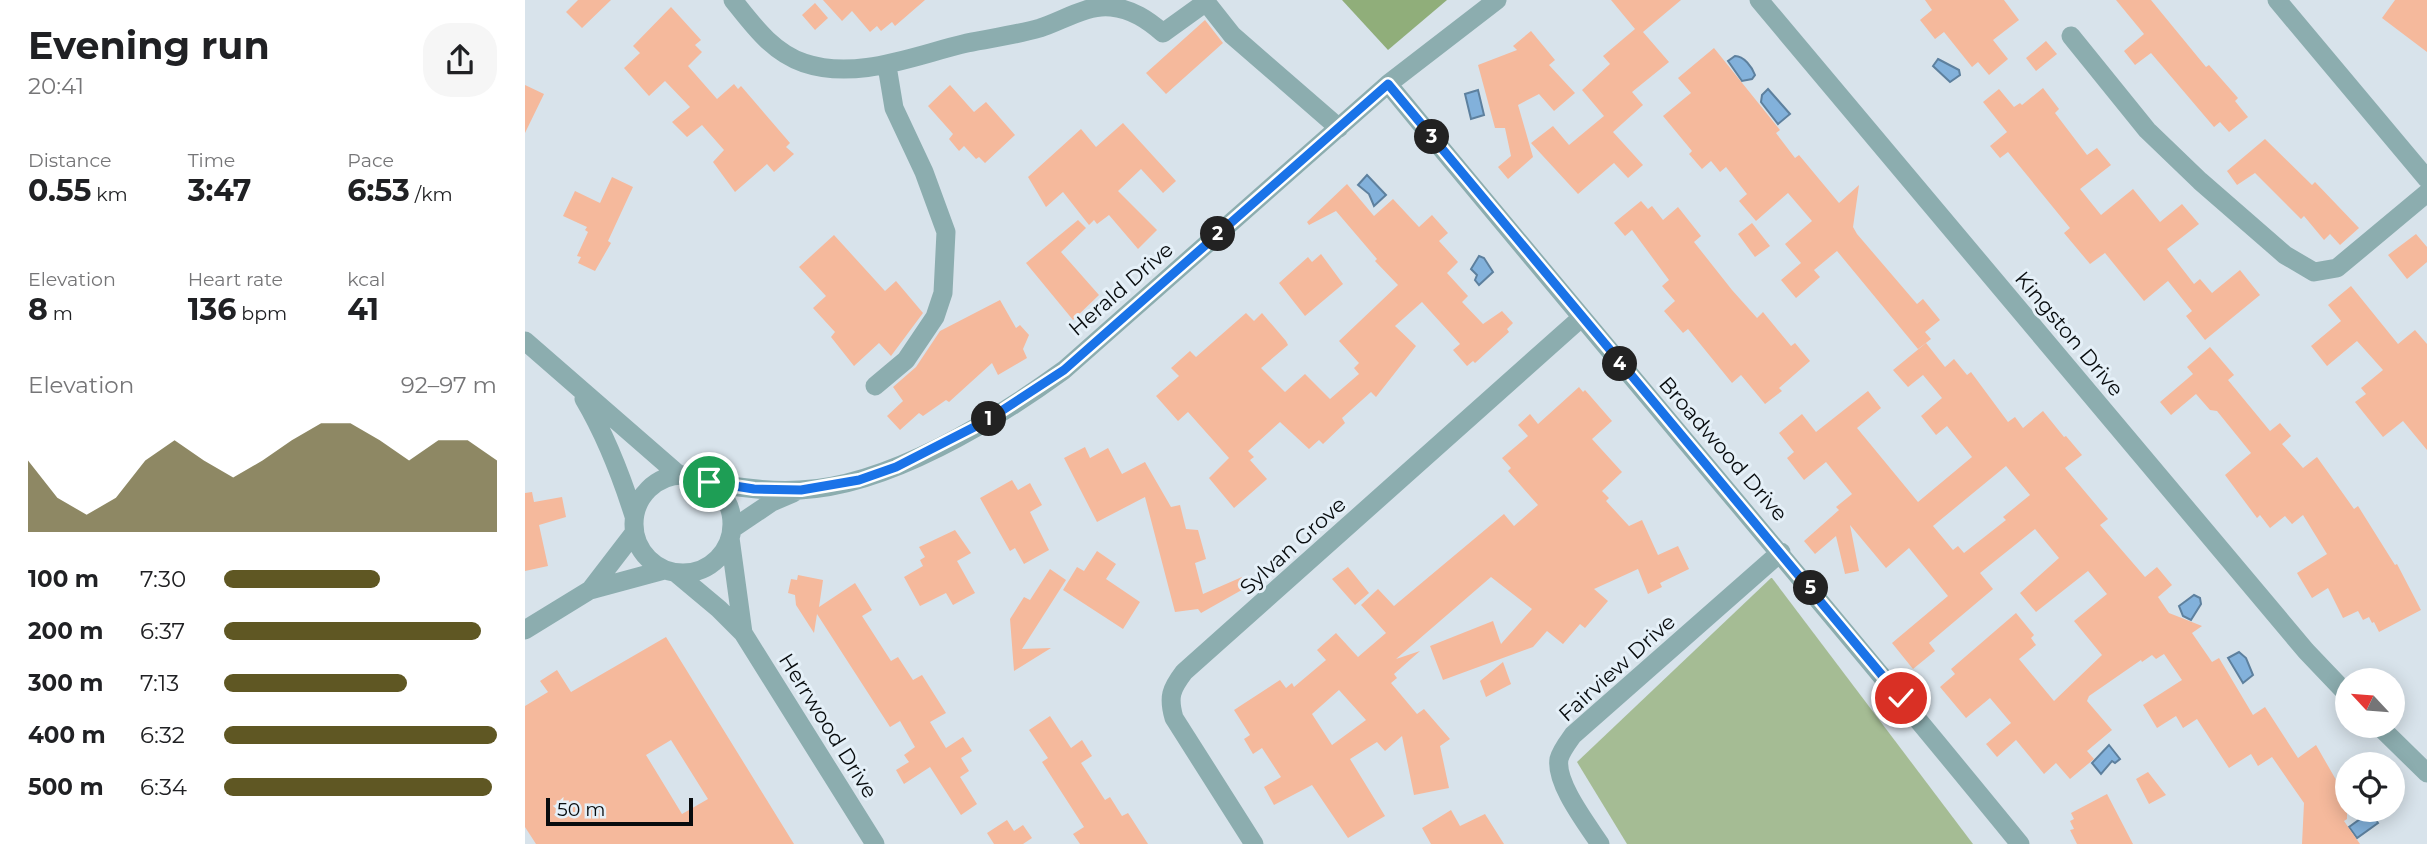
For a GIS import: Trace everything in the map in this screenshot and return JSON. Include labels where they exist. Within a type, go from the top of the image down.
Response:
[{"type":"street","points":[[733,0],[766,39],[805,63],[831,68],[887,66],[970,43],[1022,33],[1096,7],[1111,6],[1132,12],[1163,33],[1206,2],[1231,35],[1339,128]]},
{"type":"street","name":"Herald Drive","points":[[709,482],[754,489],[801,490],[859,480],[896,467],[986,421],[1042,386],[1388,84],[1497,0]]},
{"type":"street","name":"Kingston Drive","points":[[1759,0],[2306,651],[2335,681]]},
{"type":"street","points":[[2277,0],[2427,179]]},
{"type":"street","points":[[2071,36],[2147,130],[2285,255],[2314,272],[2337,268],[2427,193]]},
{"type":"street","points":[[875,386],[912,352],[935,317],[943,293],[946,232],[924,172],[894,108],[887,66]]},
{"type":"street","name":"Broadwood Drive","points":[[1388,84],[1581,318],[1781,552],[2021,844]]},
{"type":"street","name":"Sylvan Grove","points":[[1254,844],[1174,718],[1169,702],[1174,685],[1184,672],[1581,318]]},
{"type":"street","points":[[525,341],[679,475]]},
{"type":"street","points":[[576,385],[599,425],[622,478],[640,549],[650,562],[670,572]]},
{"type":"street","points":[[525,630],[590,590],[670,572],[690,573],[716,562],[731,534],[728,504],[709,482],[695,476],[679,475],[664,479],[650,488],[639,501],[634,525],[590,590]]},
{"type":"street","name":"Herald Drive","points":[[731,534],[772,502],[801,490]]},
{"type":"street","name":"Herrwood Drive","points":[[731,534],[743,633]]},
{"type":"street","name":"Fairview Drive","points":[[1599,844],[1563,782],[1559,758],[1563,750],[1573,735],[1781,552]]},
{"type":"street","name":"Herrwood Drive","points":[[670,572],[719,609],[743,633],[875,844]]},
{"type":"street","points":[[2391,738],[2427,773]]},
{"type":"green space","points":[[1342,0],[1447,0],[1388,50]]},
{"type":"green space","points":[[1771,578],[1973,844],[1627,844],[1577,762]]},
{"type":"water","points":[[1735,56],[1750,65],[1755,75],[1752,79],[1742,81],[1728,61]]},
{"type":"water","points":[[1938,59],[1959,70],[1960,75],[1950,82],[1933,66]]},
{"type":"water","points":[[1768,89],[1790,114],[1778,124],[1761,102],[1762,95]]},
{"type":"water","points":[[1478,90],[1484,115],[1471,119],[1465,94]]},
{"type":"water","points":[[1367,175],[1386,195],[1374,206],[1369,194],[1358,185]]},
{"type":"water","points":[[1479,256],[1484,258],[1493,272],[1479,285],[1475,280],[1477,275],[1471,269]]},
{"type":"water","points":[[2194,595],[2200,598],[2201,604],[2191,620],[2183,616],[2179,606]]},
{"type":"water","points":[[2239,652],[2246,658],[2253,675],[2243,683],[2228,658]]},
{"type":"water","points":[[2109,745],[2120,759],[2115,763],[2112,761],[2101,774],[2092,763]]},
{"type":"water","points":[[2356,822],[2378,823],[2357,838],[2349,827]]},
{"type":"building","points":[[578,0],[611,0],[582,28],[566,12]]},
{"type":"building","points":[[823,0],[925,0],[895,26],[892,22],[881,31],[877,26],[870,32],[852,11],[842,21]]},
{"type":"building","points":[[1611,0],[1681,0],[1643,32],[1669,62],[1632,92],[1643,105],[1613,132],[1643,165],[1628,178],[1614,163],[1578,194],[1531,143],[1553,126],[1569,145],[1604,116],[1582,90],[1610,64],[1603,56],[1635,29]]},
{"type":"building","points":[[1925,0],[2004,0],[2019,20],[1993,40],[2008,59],[1989,75],[1978,62],[1972,67],[1944,32],[1935,39],[1920,20],[1932,10]]},
{"type":"building","points":[[2116,0],[2151,0],[2206,67],[2209,65],[2238,98],[2235,101],[2248,117],[2229,132],[2220,122],[2214,127],[2151,53],[2135,65],[2124,51],[2144,34]]},
{"type":"building","points":[[2395,0],[2427,0],[2427,52],[2382,18]]},
{"type":"building","points":[[815,3],[828,18],[815,30],[802,15]]},
{"type":"building","points":[[671,7],[701,40],[695,45],[702,52],[688,66],[717,99],[734,84],[738,89],[741,86],[790,143],[786,147],[794,154],[774,172],[767,164],[735,192],[713,162],[724,150],[702,125],[687,137],[672,122],[690,107],[665,81],[649,96],[624,68],[640,53],[633,46]]},
{"type":"building","points":[[1205,20],[1223,43],[1166,94],[1146,73]]},
{"type":"building","points":[[1531,31],[1555,60],[1549,65],[1575,93],[1554,111],[1539,94],[1518,105],[1533,157],[1508,179],[1498,167],[1511,156],[1505,128],[1495,128],[1478,65],[1517,50],[1513,46]]},
{"type":"building","points":[[2046,41],[2057,54],[2036,71],[2026,58]]},
{"type":"building","points":[[1714,48],[1780,130],[1776,133],[1795,158],[1799,155],[1839,203],[1859,185],[1853,227],[1857,234],[1917,304],[1923,299],[1940,320],[1925,332],[1931,339],[1918,349],[1837,251],[1814,270],[1820,277],[1796,298],[1781,280],[1801,263],[1785,244],[1812,221],[1788,193],[1756,221],[1739,201],[1747,194],[1726,167],[1720,172],[1711,161],[1702,169],[1689,154],[1692,151],[1663,116],[1691,93],[1678,78]]},
{"type":"building","points":[[525,85],[544,94],[525,133]]},
{"type":"building","points":[[950,85],[974,112],[986,102],[1015,135],[985,163],[979,157],[976,159],[964,146],[959,151],[949,139],[953,134],[928,106]]},
{"type":"building","points":[[2043,88],[2059,109],[2055,113],[2087,155],[2097,148],[2111,165],[2080,189],[2101,215],[2133,189],[2160,222],[2182,204],[2199,224],[2167,249],[2194,284],[2200,279],[2212,293],[2240,270],[2260,295],[2205,340],[2186,316],[2192,311],[2168,281],[2144,301],[2105,253],[2090,264],[2064,233],[2070,228],[2008,152],[2000,158],[1990,146],[2007,132],[1983,102],[1999,89],[2014,107],[2020,103],[2022,105]]},
{"type":"building","points":[[1123,123],[1176,181],[1163,193],[1141,169],[1118,191],[1157,230],[1138,249],[1109,215],[1097,224],[1094,220],[1089,225],[1063,192],[1046,207],[1028,177],[1081,129],[1096,147]]},
{"type":"building","points":[[2265,139],[2312,185],[2315,182],[2359,228],[2340,245],[2330,234],[2324,240],[2304,216],[2301,219],[2255,173],[2237,185],[2227,171]]},
{"type":"building","points":[[612,177],[633,187],[608,241],[611,243],[595,271],[578,263],[581,257],[577,256],[588,232],[585,230],[587,227],[563,216],[575,191],[600,203]]},
{"type":"building","points":[[1347,184],[1374,216],[1393,199],[1419,227],[1432,215],[1448,233],[1439,241],[1458,262],[1447,273],[1468,296],[1462,302],[1483,324],[1502,311],[1513,323],[1507,329],[1509,332],[1475,363],[1473,361],[1467,366],[1453,350],[1460,344],[1422,302],[1395,326],[1416,346],[1376,397],[1371,392],[1342,418],[1345,423],[1323,444],[1319,440],[1309,449],[1280,422],[1248,451],[1254,457],[1250,460],[1267,479],[1234,508],[1209,478],[1229,458],[1188,412],[1178,421],[1156,396],[1179,376],[1171,368],[1190,351],[1196,357],[1246,313],[1254,321],[1262,313],[1288,345],[1261,368],[1285,392],[1305,374],[1330,399],[1359,374],[1354,368],[1359,363],[1339,341],[1398,285],[1375,261],[1377,259],[1336,211],[1309,225],[1307,222]]},
{"type":"building","points":[[1641,201],[1648,209],[1652,206],[1663,220],[1678,207],[1701,236],[1694,242],[1732,290],[1757,318],[1763,312],[1791,346],[1795,343],[1810,361],[1779,388],[1782,391],[1765,404],[1741,375],[1732,383],[1688,329],[1683,333],[1664,311],[1675,301],[1662,286],[1669,280],[1632,230],[1625,236],[1614,223]]},
{"type":"building","points":[[1078,220],[1086,228],[1061,252],[1099,295],[1073,320],[1026,263]]},
{"type":"building","points":[[1752,223],[1770,246],[1755,257],[1738,234]]},
{"type":"building","points":[[2416,234],[2427,247],[2427,262],[2407,279],[2388,255]]},
{"type":"building","points":[[834,235],[885,291],[896,281],[923,313],[891,356],[879,343],[854,366],[831,337],[835,332],[813,308],[826,296],[799,267]]},
{"type":"building","points":[[1321,254],[1343,284],[1305,316],[1279,283],[1308,257],[1312,262]]},
{"type":"building","points":[[2351,286],[2398,344],[2415,330],[2427,344],[2427,450],[2403,421],[2383,437],[2355,402],[2366,394],[2361,388],[2383,370],[2357,341],[2327,366],[2311,346],[2341,321],[2328,305]]},
{"type":"building","points":[[1000,300],[1016,328],[1020,325],[1029,335],[1023,349],[1027,358],[998,375],[992,363],[949,402],[946,400],[923,416],[919,413],[900,430],[887,416],[903,401],[893,387],[916,367],[940,331]]},
{"type":"building","points":[[1926,343],[1945,367],[1954,359],[1967,375],[1971,372],[2008,422],[2015,417],[2023,428],[2043,411],[2082,455],[2065,468],[2108,519],[2100,525],[2145,577],[2157,567],[2172,585],[2158,597],[2169,613],[2202,626],[2192,633],[2212,662],[2219,658],[2253,715],[2265,707],[2298,758],[2316,745],[2335,778],[2335,822],[2345,822],[2360,844],[2302,844],[2304,803],[2272,757],[2258,766],[2251,754],[2229,768],[2197,719],[2183,728],[2176,716],[2157,728],[2143,705],[2182,680],[2164,654],[2156,659],[2152,655],[2142,662],[2141,660],[2089,696],[2087,701],[2112,730],[2087,751],[2094,759],[2070,779],[2056,763],[2044,774],[2016,740],[1997,757],[1986,744],[2011,723],[1990,698],[1966,718],[1940,687],[1955,674],[1951,669],[2016,613],[2034,635],[2031,638],[2036,645],[2019,659],[2054,701],[2102,655],[2074,621],[2107,594],[2088,571],[2036,612],[2020,593],[2059,558],[2035,529],[1980,573],[1993,589],[1929,643],[1935,651],[1913,669],[1892,643],[1948,596],[1909,548],[1886,568],[1850,525],[1859,571],[1845,574],[1836,536],[1815,554],[1804,541],[1839,510],[1836,507],[1852,494],[1826,462],[1804,480],[1787,458],[1794,452],[1779,433],[1802,414],[1816,432],[1868,391],[1881,408],[1857,428],[1918,502],[1972,457],[1947,426],[1936,435],[1921,416],[1942,398],[1923,375],[1908,387],[1893,370]],"holes":[[[2006,466],[2030,495],[2003,517],[2006,520],[1964,553],[1958,546],[1953,550],[1933,526]]]},
{"type":"building","points":[[2210,347],[2234,375],[2228,380],[2270,431],[2280,423],[2291,436],[2282,444],[2303,468],[2317,457],[2354,509],[2358,506],[2395,565],[2397,564],[2421,610],[2379,632],[2369,617],[2363,620],[2358,611],[2343,618],[2328,588],[2312,598],[2297,573],[2327,554],[2303,515],[2292,524],[2285,516],[2270,528],[2260,515],[2257,518],[2225,475],[2251,453],[2217,411],[2210,410],[2196,394],[2171,415],[2160,402],[2193,374],[2187,367]]},
{"type":"building","points":[[1579,387],[1583,392],[1585,390],[1612,421],[1592,439],[1622,472],[1602,491],[1609,498],[1606,501],[1629,526],[1642,520],[1658,555],[1678,546],[1689,569],[1660,583],[1662,587],[1648,594],[1638,569],[1594,589],[1608,601],[1585,628],[1580,624],[1563,644],[1547,631],[1533,647],[1443,680],[1430,646],[1493,621],[1501,644],[1532,609],[1491,577],[1396,659],[1420,651],[1394,674],[1397,678],[1391,683],[1417,714],[1424,709],[1450,739],[1440,746],[1449,788],[1414,795],[1402,736],[1385,751],[1377,742],[1350,759],[1385,816],[1348,838],[1312,785],[1274,805],[1264,787],[1281,777],[1262,748],[1253,754],[1244,739],[1250,735],[1234,710],[1280,680],[1286,688],[1292,683],[1294,687],[1326,660],[1317,650],[1336,633],[1358,657],[1386,633],[1361,605],[1378,589],[1394,606],[1504,514],[1514,526],[1538,505],[1508,471],[1511,468],[1502,458],[1528,436],[1518,425],[1530,414],[1538,424]],"holes":[[[1339,690],[1366,720],[1332,745],[1312,714]]]},
{"type":"building","points":[[1085,447],[1090,458],[1108,448],[1122,474],[1145,462],[1171,507],[1180,505],[1186,529],[1198,530],[1206,559],[1195,563],[1203,594],[1242,577],[1247,587],[1201,613],[1198,609],[1175,612],[1145,497],[1097,522],[1064,458]]},
{"type":"building","points":[[1012,480],[1018,490],[1030,483],[1042,505],[1030,512],[1049,550],[1024,564],[1015,548],[1010,551],[980,498]]},
{"type":"building","points":[[532,492],[534,502],[562,497],[566,517],[539,525],[548,566],[525,571],[525,493]]},
{"type":"building","points":[[955,530],[971,553],[957,561],[975,593],[953,605],[946,593],[920,606],[904,577],[923,566],[920,560],[925,557],[919,547]]},
{"type":"building","points":[[1097,551],[1116,564],[1106,579],[1140,602],[1123,629],[1063,590],[1077,567],[1084,571]]},
{"type":"building","points":[[1348,567],[1369,593],[1355,605],[1332,579]]},
{"type":"building","points":[[1050,569],[1066,580],[1022,649],[1051,648],[1014,671],[1010,619],[1024,597],[1030,600]]},
{"type":"building","points":[[798,575],[823,580],[819,607],[855,583],[872,610],[862,616],[891,661],[898,657],[913,680],[922,675],[946,713],[930,722],[946,748],[963,737],[972,751],[961,758],[969,771],[960,777],[977,804],[961,815],[930,767],[904,784],[896,770],[909,762],[904,755],[915,747],[900,721],[890,727],[817,614],[814,633],[796,605],[795,595],[788,593],[791,579],[797,580]]},
{"type":"building","points":[[666,637],[794,844],[536,844],[525,827],[525,706],[548,692],[540,681],[557,670],[571,692]],"holes":[[[671,740],[708,799],[682,814],[646,755]]]},
{"type":"building","points":[[1503,662],[1511,684],[1486,697],[1480,681]]},
{"type":"building","points":[[1050,716],[1071,748],[1082,740],[1092,756],[1081,763],[1105,800],[1110,797],[1122,816],[1128,813],[1148,844],[1080,844],[1073,834],[1084,827],[1042,762],[1048,758],[1029,730]]},
{"type":"building","points":[[2148,772],[2166,795],[2149,804],[2136,779]]},
{"type":"building","points":[[2107,794],[2133,844],[2077,844],[2070,830],[2074,829],[2070,821],[2074,819],[2071,813]]},
{"type":"building","points":[[1451,810],[1460,826],[1485,814],[1504,844],[1431,844],[1422,828]]},
{"type":"building","points":[[1007,820],[1014,831],[1023,825],[1032,838],[1023,844],[994,844],[987,833]]},
{"type":"route","points":[[709,482],[754,489],[801,490],[859,480],[896,467],[986,421],[1064,370],[1388,84],[1901,698]]}]
